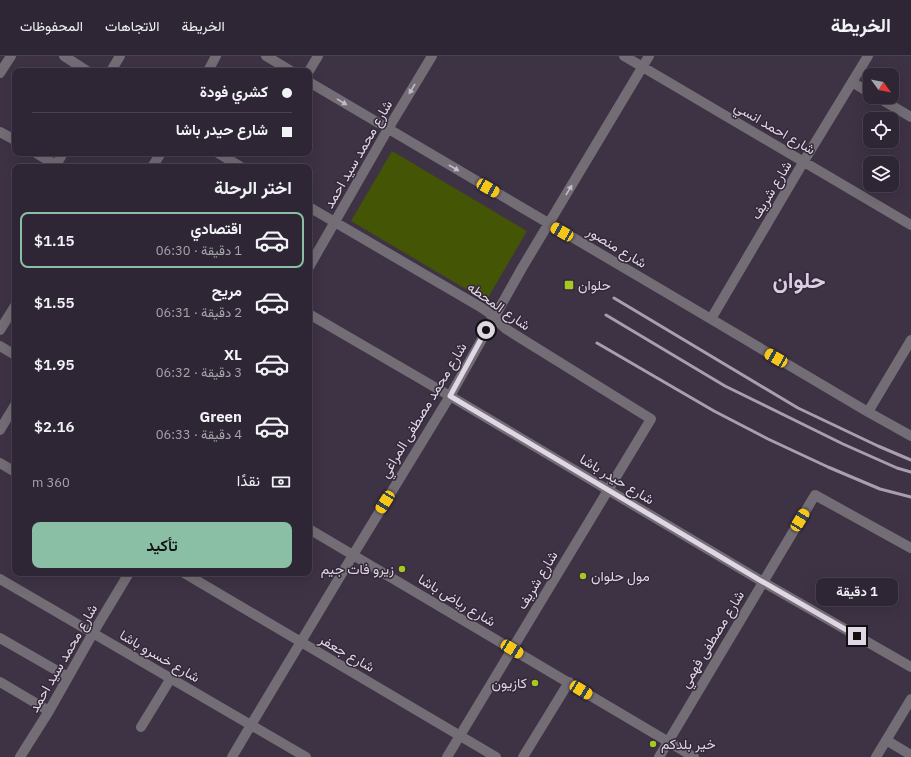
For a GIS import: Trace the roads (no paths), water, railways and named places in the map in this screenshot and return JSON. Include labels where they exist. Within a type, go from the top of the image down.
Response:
[{"type":"street","points":[[1,69],[10,56]]},
{"type":"street","points":[[64,56],[82,68]]},
{"type":"street","points":[[113,68],[120,56]]},
{"type":"street","points":[[210,68],[216,56]]},
{"type":"street","points":[[266,56],[286,68]]},
{"type":"street","points":[[311,68],[318,56]]},
{"type":"street","name":"شارع محمد سيد احمد","points":[[312,262],[388,129],[432,56]]},
{"type":"street","name":"شارع احمد انسي","points":[[624,56],[911,225]]},
{"type":"street","name":"شارع محمد مصطفى المراغي","points":[[232,757],[352,555],[450,396],[494,317],[649,56]]},
{"type":"street","name":"شارع شريف","points":[[711,319],[868,56]]},
{"type":"street","points":[[852,82],[863,89]]},
{"type":"street","name":"شارع منصور","points":[[312,84],[911,436]]},
{"type":"street","points":[[889,104],[911,117]]},
{"type":"street","points":[[0,132],[12,138]]},
{"type":"street","points":[[41,156],[55,164]]},
{"type":"street","points":[[223,156],[237,164]]},
{"type":"street","name":"شارع المحطه","points":[[312,209],[482,308],[506,329],[651,419]]},
{"type":"street","points":[[0,330],[12,311]]},
{"type":"street","name":"شارع حيدر باشا","points":[[312,316],[763,582],[911,667]]},
{"type":"street","points":[[868,412],[911,340]]},
{"type":"street","points":[[0,346],[12,353]]},
{"type":"street","points":[[0,430],[12,410]]},
{"type":"street","name":"شارع شريف","points":[[447,757],[651,419]]},
{"type":"street","points":[[0,463],[12,470]]},
{"type":"street","name":"شارع مصطفى فهمي","points":[[658,757],[815,495],[911,548]]},
{"type":"street","name":"شارع رياض باشا","points":[[312,531],[694,757]]},
{"type":"street","name":"شارع محمد سيد احمد","points":[[20,757],[49,711],[127,576]]},
{"type":"street","name":"شارع جعفر","points":[[189,576],[496,757]]},
{"type":"street","name":"شارع خسرو باشا","points":[[0,579],[306,757]]},
{"type":"street","points":[[0,638],[68,677]]},
{"type":"street","points":[[141,727],[171,678]]},
{"type":"street","points":[[0,682],[49,711]]},
{"type":"street","points":[[523,757],[569,682]]},
{"type":"street","points":[[876,757],[911,699]]},
{"type":"street","points":[[886,740],[911,755]]},
{"type":"railway","points":[[614,298],[798,408],[911,460]]},
{"type":"railway","points":[[606,315],[725,386],[843,444],[897,468],[911,472]]},
{"type":"railway","points":[[597,343],[714,411],[768,439],[880,489],[911,497]]},
{"type":"place","name":"حلوان","points":[[569,285]]},
{"type":"place","name":"زيرو فات جيم","points":[[402,569]]},
{"type":"place","name":"مول حلوان","points":[[583,576]]},
{"type":"place","name":"كازيون","points":[[535,683]]},
{"type":"place","name":"خير بلدكم","points":[[653,744]]},
{"type":"district","name":"حلوان","points":[[799,280]]}]
